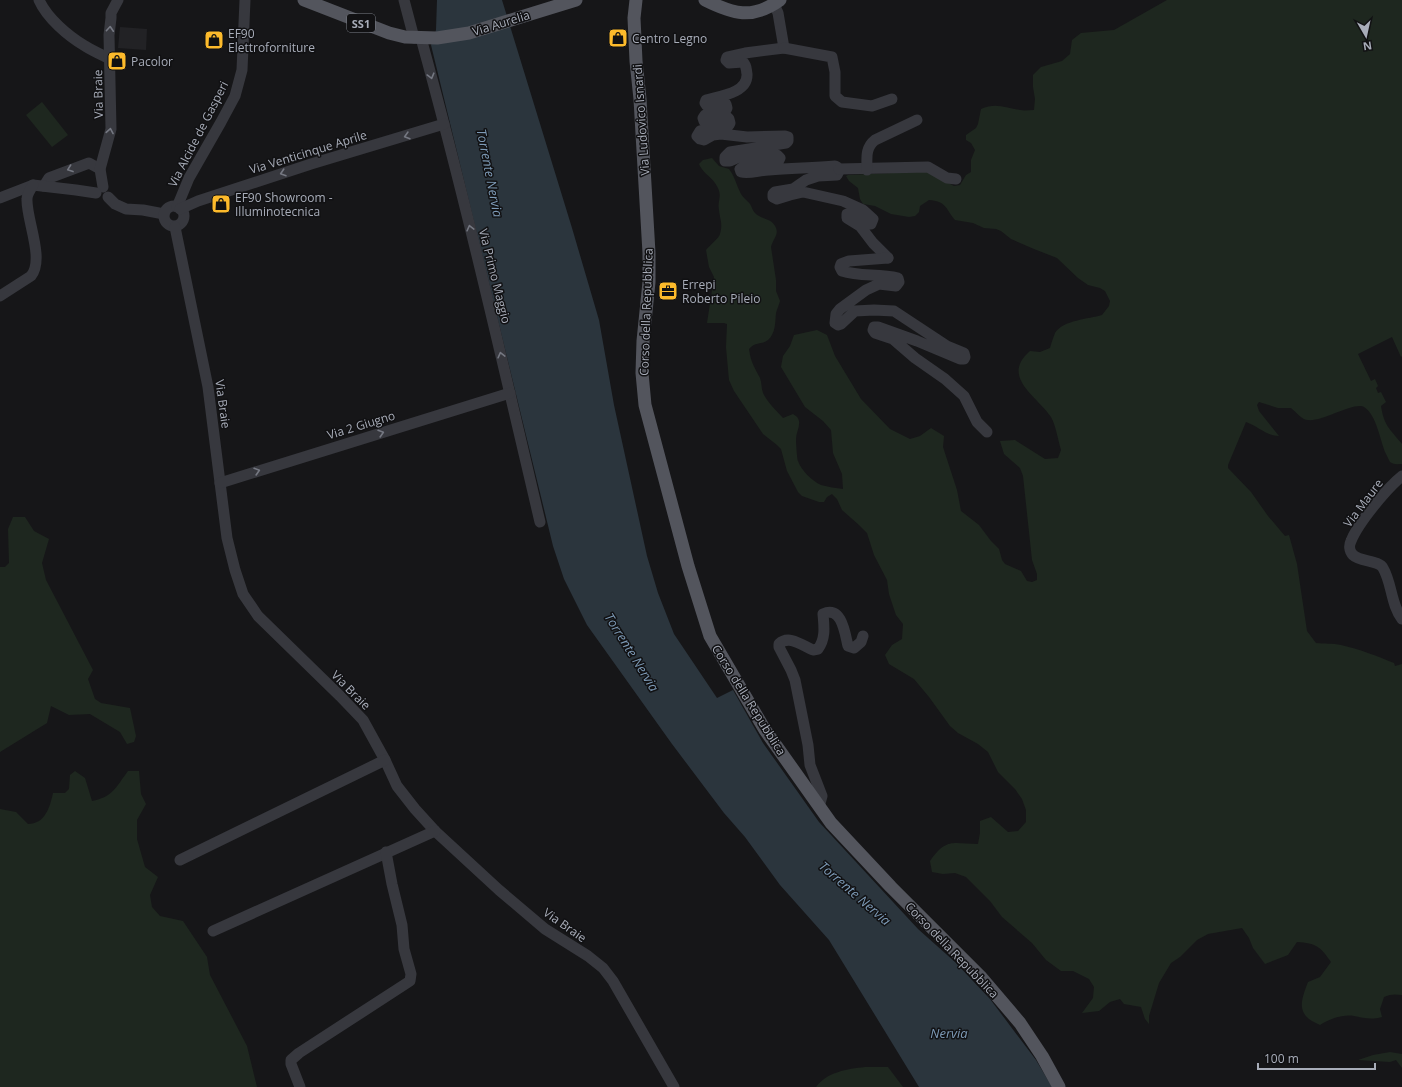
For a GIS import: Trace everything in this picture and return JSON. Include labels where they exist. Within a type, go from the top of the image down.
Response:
[{"type":"main road","name":"SS1","points":[[304,0],[396,35],[419,38]]},
{"type":"main road","name":"Via Aurelia","points":[[419,38],[437,38],[463,34],[521,18],[576,0]]},
{"type":"main road","name":"Via Ludovico Isnardi","points":[[631,0],[634,18],[636,61],[640,98],[647,222]]},
{"type":"main road","name":"Via Ludovico Isnardi","points":[[634,18],[636,0]]},
{"type":"main road","points":[[705,0],[736,13],[755,12],[777,2]]},
{"type":"main road","name":"Corso della Repubblica","points":[[647,222],[649,282],[643,341],[642,373],[645,405],[688,566],[710,636],[718,653],[765,730],[831,823],[880,876],[980,976],[1020,1023],[1042,1056],[1059,1087]]},
{"type":"street","points":[[39,0],[42,7],[51,18],[62,28],[85,46],[110,58]]},
{"type":"street","name":"Via Braie","points":[[102,193],[100,169],[111,128],[109,35],[111,13],[118,0]]},
{"type":"street","name":"Via Alcide de Gasperi","points":[[178,208],[189,178],[234,96],[242,70],[245,0]]},
{"type":"street","name":"Via Primo Maggio","points":[[404,0],[419,38],[444,124],[540,522]]},
{"type":"street","points":[[777,2],[784,48]]},
{"type":"street","points":[[892,99],[872,106],[842,102],[836,96],[835,72],[832,57],[784,48],[745,53],[727,58],[726,61],[729,63],[743,62],[746,65],[747,79],[744,84],[734,92],[706,100],[705,103],[707,106],[723,103],[726,104],[727,108],[726,110],[706,114],[703,118],[704,121],[727,117],[729,119],[729,125],[700,131],[697,136],[704,140],[713,135],[720,134],[747,137],[785,136],[788,138],[786,143],[730,152],[725,157],[725,160],[730,161],[739,157],[756,156],[777,156],[780,158],[778,162],[746,165],[740,169],[741,172],[834,166],[839,170],[928,167],[947,178],[956,179]]},
{"type":"street","points":[[867,170],[870,144],[917,120]]},
{"type":"street","name":"Via Venticinque Aprile","points":[[178,208],[312,164],[444,124]]},
{"type":"street","points":[[0,198],[38,185],[49,178],[88,163],[100,169]]},
{"type":"street","points":[[839,170],[836,176],[818,176],[806,180],[793,188],[775,192],[773,196],[777,199],[803,192],[843,201],[863,210],[873,219],[872,223],[869,224],[851,212],[846,216],[860,226],[873,243],[888,258],[850,261],[842,263],[840,268],[842,271],[852,274],[887,275],[898,278],[899,282],[896,286],[879,284],[866,290],[840,309],[836,314],[835,323],[838,325],[841,324],[855,311],[894,311],[947,346],[964,353],[964,359],[960,359],[917,340],[878,327],[874,327],[873,330],[875,333],[893,338],[915,358],[946,379],[964,396],[977,422],[987,432]]},
{"type":"street","points":[[38,185],[102,193],[115,204],[126,209],[143,210],[164,214]]},
{"type":"street","points":[[0,296],[32,276],[35,272],[36,263],[34,240],[27,200],[38,185]]},
{"type":"street","points":[[171,206],[178,208],[184,214],[183,219],[180,224],[175,227],[170,226],[164,219],[166,209],[171,206]]},
{"type":"street","name":"Via Braie","points":[[175,227],[208,387],[227,538],[243,594],[258,616],[363,720],[385,760],[397,786],[415,809],[499,890],[545,929],[588,956],[603,968],[613,981],[674,1087]]},
{"type":"street","name":"Via 2 Giugno","points":[[220,483],[510,393]]},
{"type":"street","name":"Via Maure","points":[[1402,476],[1366,516],[1351,541],[1350,548],[1352,554],[1356,557],[1378,564],[1383,568],[1402,619]]},
{"type":"street","points":[[819,807],[822,796],[810,765],[808,745],[795,680],[792,670],[779,647],[779,644],[782,641],[788,640],[799,642],[813,650],[818,649],[822,644],[824,636],[823,614],[828,612],[833,613],[841,621],[848,646],[854,648],[861,642],[863,636]]},
{"type":"street","points":[[180,860],[385,760]]},
{"type":"street","points":[[213,931],[436,830]]},
{"type":"street","points":[[300,1087],[291,1064],[291,1060],[299,1053],[410,981],[411,974],[404,949],[402,925],[386,852]]},
{"type":"shaded area","points":[[1167,0],[1402,0],[1402,356],[1401,357],[1392,337],[1358,354],[1371,381],[1375,379],[1378,386],[1376,388],[1378,393],[1381,392],[1386,402],[1381,406],[1382,413],[1388,427],[1402,444],[1402,464],[1394,464],[1390,462],[1375,422],[1364,407],[1353,407],[1314,420],[1306,420],[1291,408],[1278,408],[1259,402],[1257,405],[1259,411],[1279,436],[1266,433],[1246,422],[1228,465],[1228,468],[1251,492],[1268,516],[1285,536],[1289,535],[1297,564],[1307,631],[1316,643],[1335,644],[1348,647],[1394,663],[1395,666],[1402,664],[1402,995],[1393,994],[1384,997],[1380,1009],[1382,1017],[1378,1018],[1341,1016],[1320,1025],[1312,1021],[1307,1017],[1302,1008],[1303,996],[1308,982],[1320,977],[1331,962],[1321,949],[1309,943],[1297,942],[1288,955],[1265,964],[1253,948],[1249,938],[1242,928],[1208,934],[1197,940],[1180,957],[1171,963],[1159,983],[1149,1016],[1149,1024],[1145,1019],[1141,1007],[1124,1004],[1120,999],[1110,1002],[1099,1011],[1082,1013],[1093,998],[1094,987],[1089,979],[1073,971],[1061,971],[1046,960],[1032,943],[1002,917],[990,901],[966,877],[955,873],[943,874],[932,872],[930,861],[941,848],[946,845],[956,843],[978,844],[980,821],[991,817],[1008,832],[1018,831],[1026,822],[1026,810],[1022,799],[1015,789],[998,772],[988,752],[978,744],[958,733],[950,726],[914,679],[889,664],[885,655],[892,645],[902,639],[903,624],[896,615],[889,594],[887,580],[874,555],[867,533],[842,510],[837,499],[832,494],[827,497],[824,502],[819,502],[802,496],[798,492],[787,471],[781,449],[763,434],[734,391],[729,380],[726,347],[727,324],[707,323],[714,277],[709,267],[706,250],[719,236],[721,230],[719,206],[720,197],[718,187],[699,164],[703,160],[712,158],[719,166],[729,169],[741,194],[750,204],[754,212],[757,215],[771,221],[777,232],[771,247],[776,280],[776,291],[780,301],[776,313],[775,327],[771,337],[768,340],[754,345],[749,349],[754,367],[760,378],[762,391],[767,400],[783,418],[793,414],[799,420],[796,439],[797,457],[799,464],[807,475],[821,485],[843,489],[842,474],[833,453],[831,430],[823,421],[805,407],[781,367],[783,356],[790,346],[794,335],[817,330],[827,335],[835,356],[861,399],[890,429],[910,439],[920,436],[931,428],[944,436],[943,447],[957,490],[961,511],[979,525],[999,549],[1002,560],[1005,564],[1021,571],[1027,581],[1032,582],[1037,580],[1037,574],[1032,560],[1023,476],[1020,468],[1004,454],[1000,441],[1015,440],[1045,459],[1058,458],[1061,450],[1053,421],[1045,409],[1024,386],[1020,378],[1019,369],[1022,360],[1030,351],[1040,352],[1050,348],[1055,333],[1064,325],[1102,315],[1109,306],[1110,301],[1105,291],[1088,285],[1078,278],[1057,258],[1011,239],[996,229],[984,228],[973,223],[955,220],[945,206],[939,202],[929,200],[920,206],[919,212],[915,216],[909,217],[891,214],[875,206],[863,204],[860,199],[858,188],[849,181],[846,176],[893,173],[922,169],[954,186],[960,185],[966,175],[971,172],[971,160],[975,150],[971,143],[966,140],[966,135],[976,128],[981,109],[991,106],[1001,106],[1022,110],[1034,110],[1035,99],[1033,75],[1041,67],[1062,61],[1070,54],[1072,40],[1081,33],[1114,30]]},
{"type":"shaded area","points":[[120,27],[147,29],[146,50],[118,48]]},
{"type":"shaded area","points":[[42,102],[68,135],[52,147],[26,115]]},
{"type":"shaded area","points":[[13,517],[25,517],[34,531],[49,539],[42,563],[46,580],[93,670],[88,679],[95,699],[101,703],[130,708],[136,736],[134,742],[127,744],[120,732],[90,714],[69,715],[51,706],[47,723],[0,752],[0,567],[5,567],[9,563],[8,529]]},
{"type":"shaded area","points":[[75,771],[85,778],[92,801],[105,797],[109,794],[128,771],[139,771],[141,794],[146,804],[137,820],[137,839],[145,867],[158,877],[150,895],[152,907],[160,916],[183,921],[207,957],[210,975],[247,1046],[257,1087],[0,1087],[0,809],[16,812],[28,824],[39,821],[46,814],[53,793],[65,793],[69,789],[70,775]]},
{"type":"shaded area","points":[[1390,1052],[1402,1054],[1402,1068],[1396,1060],[1390,1062],[1358,1060],[1373,1055]]},
{"type":"shaded area","points":[[865,1067],[888,1067],[903,1087],[816,1087],[826,1078],[838,1072]]},
{"type":"water","name":"Nervia","points":[[437,0],[502,0],[599,320],[614,405],[647,556],[658,593],[674,634],[717,698],[733,690],[763,743],[819,822],[918,929],[955,962],[990,999],[1036,1060],[1052,1087],[919,1087],[829,940],[780,885],[745,837],[724,813],[672,744],[587,625],[564,579],[553,546],[431,45],[436,30]]},
{"type":"place","name":"Centro Legno","points":[[618,38]]},
{"type":"place","name":"EF90 Elettroforniture","points":[[214,40]]},
{"type":"place","name":"Pacolor","points":[[117,61]]},
{"type":"place","name":"EF90 Showroom - Illuminotecnica","points":[[221,204]]},
{"type":"place","name":"Errepi Roberto Pileio","points":[[668,291]]},
{"type":"water label","name":"Torrente Nervia","points":[[490,173]]},
{"type":"water label","name":"Torrente Nervia","points":[[632,652]]},
{"type":"water label","name":"Torrente Nervia","points":[[855,893]]}]
